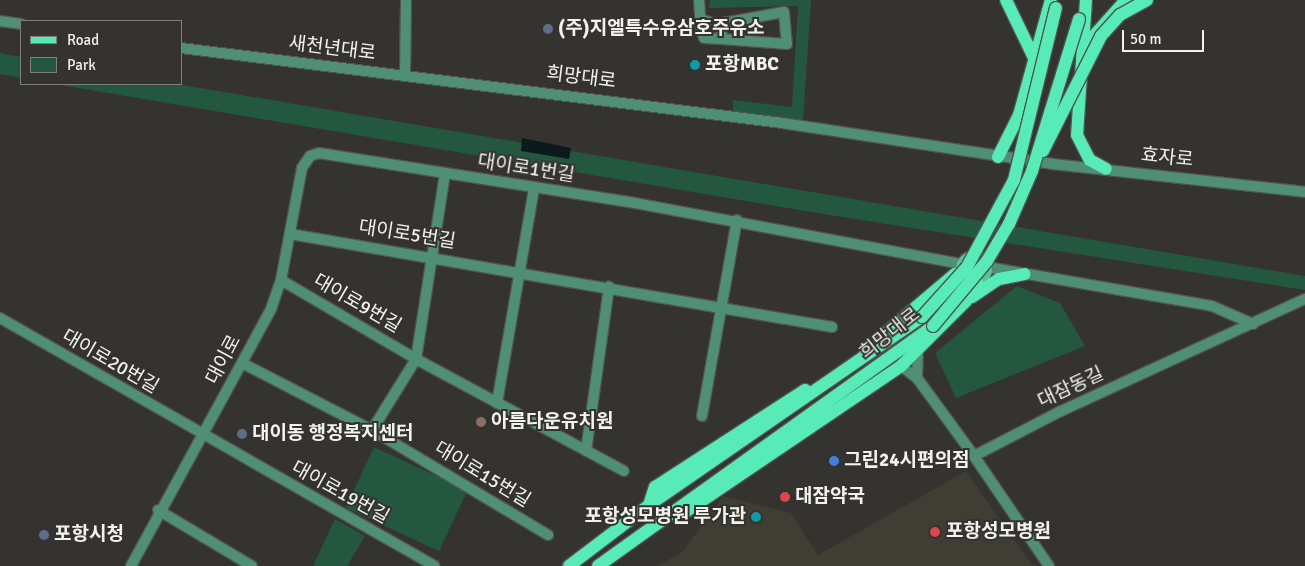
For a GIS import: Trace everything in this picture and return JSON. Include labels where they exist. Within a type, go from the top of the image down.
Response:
[{"type":"main road","points":[[1006,0],[1036,62]]},
{"type":"main road","points":[[1085,0],[1077,135],[1090,160],[1106,169]]},
{"type":"main road","name":"희망대로","points":[[598,566],[658,521],[933,326],[987,261],[1029,166],[1085,0]]},
{"type":"main road","points":[[1082,49],[1126,0]]},
{"type":"main road","points":[[1029,166],[1101,36],[1120,15],[1147,0]]},
{"type":"main road","points":[[998,157],[1019,115],[1054,3]]},
{"type":"main road","name":"희망대로","points":[[569,566],[649,505],[922,317],[967,267],[1014,180],[1054,3]]},
{"type":"main road","points":[[649,505],[655,487],[726,437],[850,362],[962,266],[973,254],[980,255],[987,267],[966,302]]},
{"type":"main road","points":[[962,266],[963,277],[977,282]]},
{"type":"main road","points":[[658,521],[682,514],[901,366],[966,302],[999,279],[1025,274]]},
{"type":"street","points":[[405,75],[406,0]]},
{"type":"street","points":[[699,0],[701,19],[704,38],[787,44],[784,12],[718,24],[701,19]]},
{"type":"street","points":[[0,22],[20,24]]},
{"type":"street","points":[[718,24],[724,33],[721,39]]},
{"type":"street","name":"새천년대로","points":[[182,48],[405,75]]},
{"type":"street","name":"희망대로","points":[[405,75],[772,122],[998,157],[1029,166]]},
{"type":"street","name":"대이로1번길","points":[[310,156],[319,153],[534,189],[737,220],[962,266]]},
{"type":"street","name":"대이로","points":[[130,566],[158,510],[204,435],[242,364],[281,280],[302,168],[310,156]]},
{"type":"street","name":"효자로","points":[[1029,166],[1106,169],[1305,192]]},
{"type":"street","name":"대이로9번길","points":[[416,359],[431,256],[446,174]]},
{"type":"street","points":[[497,403],[534,189]]},
{"type":"street","points":[[702,416],[737,220]]},
{"type":"street","name":"대이로5번길","points":[[290,234],[431,256],[518,273],[609,287],[832,327]]},
{"type":"street","points":[[987,267],[1212,306],[1253,324]]},
{"type":"street","name":"대이로9번길","points":[[281,280],[416,359],[624,471]]},
{"type":"street","points":[[586,451],[609,287]]},
{"type":"street","name":"대잠동길","points":[[974,456],[1059,412],[1305,299]]},
{"type":"street","name":"대이로20번길","points":[[0,318],[204,435]]},
{"type":"street","points":[[917,378],[918,351]]},
{"type":"street","points":[[372,430],[416,359]]},
{"type":"street","name":"대이로15번길","points":[[242,364],[372,430],[548,535]]},
{"type":"street","points":[[901,366],[917,378],[974,456],[1049,566]]},
{"type":"street","name":"대이로19번길","points":[[204,435],[434,566]]},
{"type":"street","points":[[158,510],[252,566]]},
{"type":"shaded area","points":[[522,138],[571,148],[569,159],[521,151]]},
{"type":"shaded area","name":"포항성모병원","points":[[966,471],[1033,566],[658,566],[683,551],[723,496],[791,513],[818,555]]},
{"type":"green space","points":[[710,0],[811,0],[803,122],[733,112],[733,100],[792,107],[798,6],[709,8]]},
{"type":"green space","points":[[0,53],[20,57],[20,78],[0,74]]},
{"type":"green space","points":[[61,85],[182,85],[1305,276],[1305,290],[811,212]]},
{"type":"green space","points":[[1017,286],[1060,303],[1085,346],[956,398],[935,353]]},
{"type":"green space","points":[[374,447],[467,491],[439,551],[346,508]]},
{"type":"green space","points":[[335,519],[365,536],[347,566],[313,566]]},
{"type":"place","name":"(주)지엘특수유삼호주유소","points":[[548,29]]},
{"type":"place","name":"포항MBC","points":[[695,65]]},
{"type":"place","name":"아름다운유치원","points":[[481,422]]},
{"type":"place","name":"대이동 행정복지센터","points":[[242,434]]},
{"type":"place","name":"그린24시편의점","points":[[834,461]]},
{"type":"place","name":"대잠약국","points":[[785,497]]},
{"type":"place","name":"포항성모병원 루가관","points":[[756,517]]},
{"type":"place","name":"포항성모병원","points":[[935,532]]},
{"type":"place","name":"포항시청","points":[[44,535]]}]
